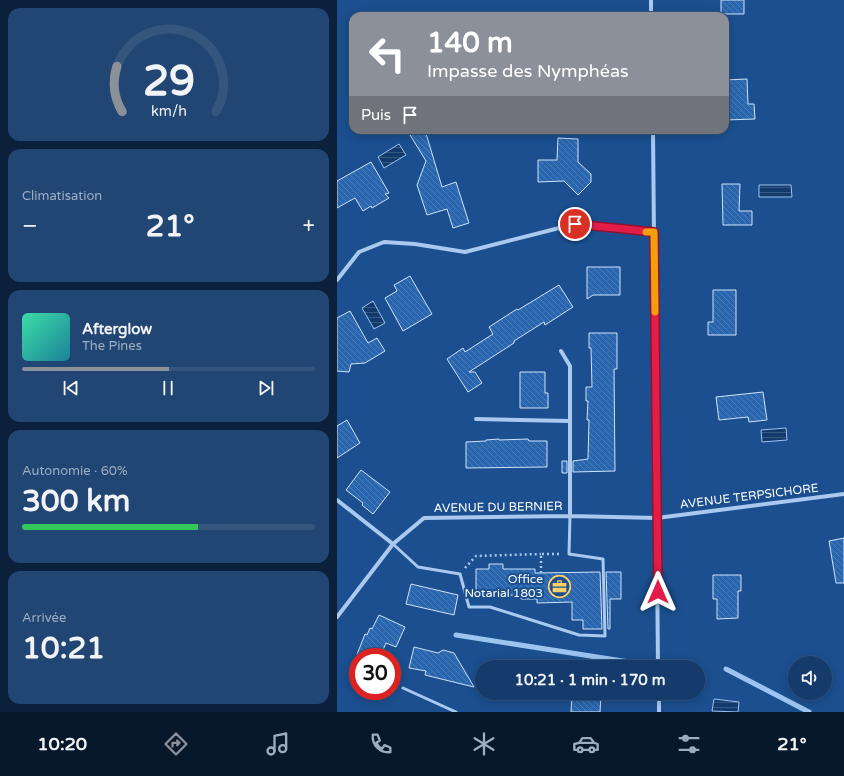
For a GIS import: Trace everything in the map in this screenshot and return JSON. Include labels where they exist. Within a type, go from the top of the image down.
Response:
[{"type":"street","points":[[651,0],[651,12]]},
{"type":"street","points":[[653,134],[658,660]]},
{"type":"street","points":[[337,280],[359,252],[384,242],[415,244],[465,252],[575,224],[654,232]]},
{"type":"street","points":[[561,351],[570,366],[570,516]]},
{"type":"street","points":[[477,420],[569,420]]},
{"type":"street","name":"AVENUE TERPSICHORE","points":[[657,518],[844,494]]},
{"type":"street","points":[[337,500],[393,544]]},
{"type":"street","name":"AVENUE DU BERNIER","points":[[337,617],[393,544],[423,518],[570,516],[657,518]]},
{"type":"street","points":[[659,700],[659,712]]},
{"type":"lane","points":[[393,544],[418,567],[460,574],[469,607],[490,607],[579,635],[605,636],[603,559],[569,554],[570,516]]},
{"type":"lane","points":[[403,688],[456,712]]},
{"type":"path","points":[[541,554],[541,573]]},
{"type":"path","points":[[460,574],[476,556],[569,554]]},
{"type":"water","points":[[399,144],[406,155],[384,168],[378,157]]},
{"type":"water","points":[[759,185],[791,185],[792,197],[759,197]]},
{"type":"water","points":[[373,301],[385,323],[374,329],[362,308]]},
{"type":"water","points":[[786,428],[787,440],[762,442],[761,430]]},
{"type":"water","points":[[714,699],[739,702],[738,712],[712,711]]},
{"type":"building","points":[[721,0],[744,0],[744,14],[729,14],[729,12],[721,12]]},
{"type":"building","points":[[747,79],[748,104],[754,104],[755,119],[729,120],[729,80]]},
{"type":"building","points":[[409,134],[426,134],[442,187],[456,182],[469,223],[453,228],[447,209],[427,215],[417,185],[426,161]]},
{"type":"building","points":[[558,138],[578,139],[578,162],[591,174],[591,182],[578,195],[564,181],[538,182],[538,160],[557,160]]},
{"type":"building","points":[[371,162],[389,193],[385,194],[389,198],[372,208],[371,206],[363,211],[355,198],[337,208],[337,181]]},
{"type":"building","points":[[722,184],[740,184],[739,211],[752,211],[752,225],[723,225]]},
{"type":"building","points":[[587,267],[620,267],[620,295],[593,295],[587,299]]},
{"type":"building","points":[[410,276],[432,314],[403,331],[385,298],[397,291],[394,285]]},
{"type":"building","points":[[559,285],[573,307],[545,325],[544,322],[469,372],[475,372],[482,383],[468,392],[447,359],[463,348],[465,352],[493,334],[489,327]]},
{"type":"building","points":[[713,290],[736,290],[736,335],[708,335],[708,322],[713,322]]},
{"type":"building","points":[[350,311],[368,343],[377,338],[385,351],[365,363],[351,364],[349,372],[337,371],[337,318]]},
{"type":"building","points":[[589,333],[617,333],[617,369],[614,369],[615,471],[573,472],[573,461],[588,459],[589,420],[587,420],[588,401],[586,401],[586,387],[592,387]]},
{"type":"building","points":[[520,372],[545,372],[545,393],[548,393],[548,408],[520,408]]},
{"type":"building","points":[[763,392],[767,420],[749,422],[748,417],[719,420],[716,397]]},
{"type":"building","points":[[347,420],[360,443],[337,458],[337,426]]},
{"type":"building","points":[[499,439],[528,439],[529,441],[547,441],[547,467],[466,468],[466,442]]},
{"type":"building","points":[[562,461],[567,461],[567,473],[562,473]]},
{"type":"building","points":[[361,470],[390,492],[373,514],[362,505],[363,503],[346,490]]},
{"type":"building","points":[[844,538],[844,583],[836,583],[829,541]]},
{"type":"building","points":[[489,564],[503,564],[503,569],[535,569],[535,573],[600,572],[602,629],[583,629],[583,620],[572,620],[572,602],[537,603],[537,599],[521,599],[521,595],[476,596],[476,569],[489,569]]},
{"type":"building","points":[[606,572],[621,572],[621,599],[610,599],[610,629],[608,629]]},
{"type":"building","points":[[713,575],[741,575],[741,591],[738,591],[738,618],[717,619],[717,599],[713,599]]},
{"type":"building","points":[[411,584],[458,595],[454,615],[406,604]]},
{"type":"building","points":[[379,615],[405,627],[396,647],[386,643],[384,648],[360,648],[365,634],[367,635],[370,628],[372,629]]},
{"type":"building","points":[[414,647],[438,653],[443,650],[454,653],[474,687],[425,675],[426,671],[409,668]]},
{"type":"building","points":[[572,700],[601,700],[600,712],[571,712]]},
{"type":"waterway","points":[[456,635],[616,660]]},
{"type":"waterway","points":[[726,669],[809,712]]},
{"type":"slow traffic","points":[[646,232],[654,232],[655,312]]},
{"type":"place","name":"Office Notarial 1803","points":[[559,586]]},
{"type":"route","points":[[575,224],[654,232],[658,592]]}]
